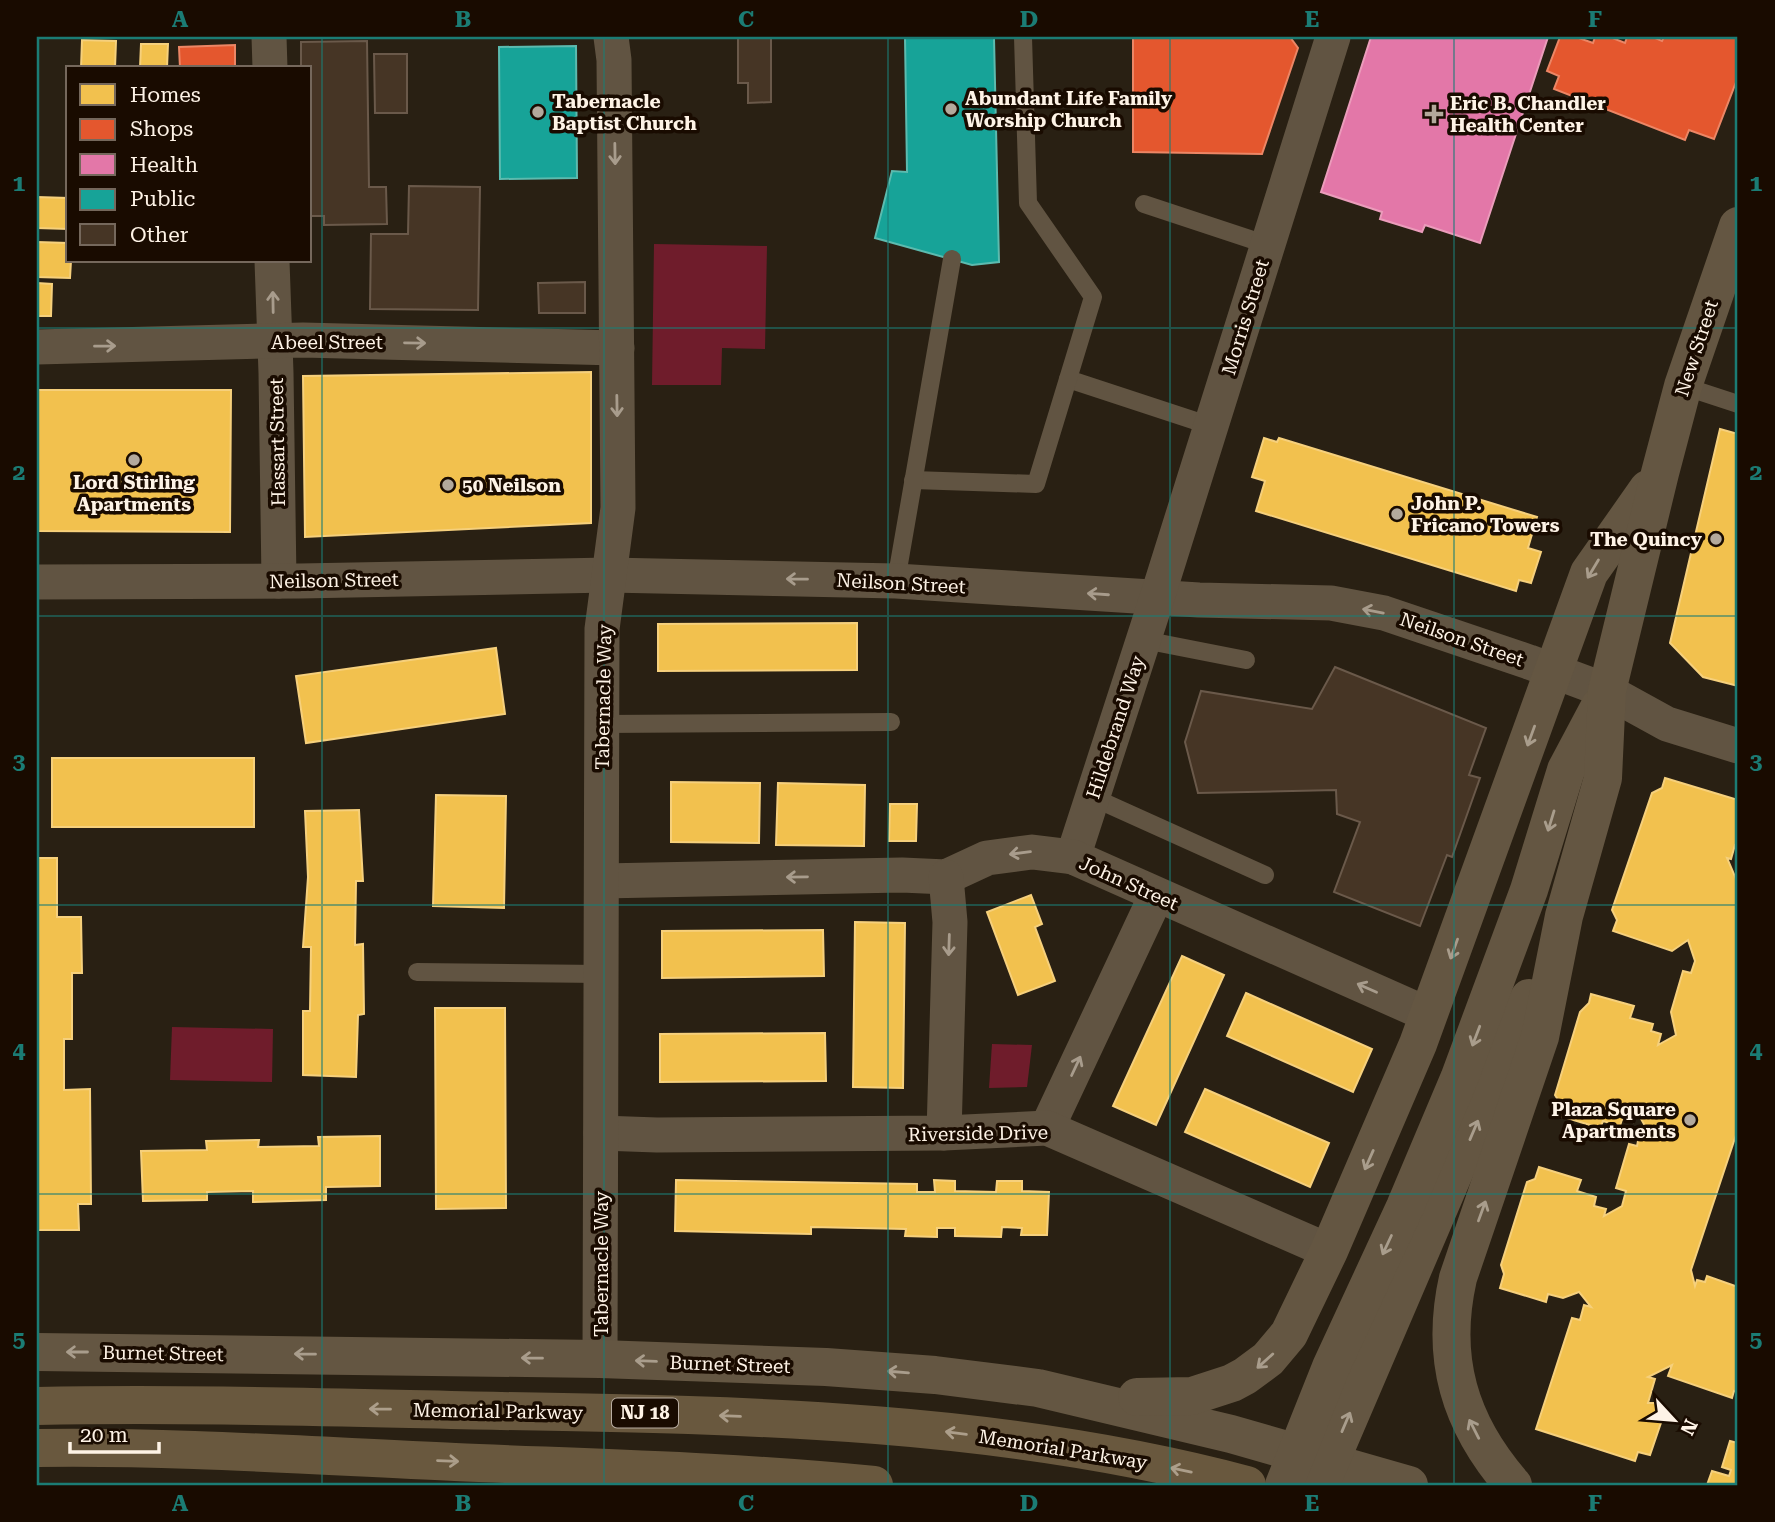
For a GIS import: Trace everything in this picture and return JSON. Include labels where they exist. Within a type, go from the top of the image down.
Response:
[{"type":"highway","name":"Memorial Parkway","points":[[37,1406],[648,1413],[804,1419],[928,1429],[1028,1442],[1178,1469],[1247,1485]]},
{"type":"highway","points":[[37,1448],[235,1452],[689,1472],[874,1485]]},
{"type":"main road","name":"New Street","points":[[1607,691],[1683,386],[1738,226]]},
{"type":"main road","name":"New Street","points":[[1038,1388],[1140,1397],[1192,1395],[1238,1380],[1268,1359],[1289,1334],[1329,1251],[1429,1015],[1589,573],[1660,473]]},
{"type":"main road","points":[[1513,1485],[1481,1443],[1464,1407],[1453,1363],[1451,1319],[1458,1278],[1540,1037],[1564,916],[1603,778],[1607,691]]},
{"type":"main road","points":[[1320,1485],[1371,1322],[1529,890],[1566,770],[1607,691]]},
{"type":"main road","points":[[1284,1485],[1315,1404],[1371,1322],[1461,1160],[1564,916]]},
{"type":"main road","name":"Burnet Street","points":[[37,1352],[600,1359],[826,1367],[935,1375],[1038,1388],[1231,1434],[1409,1485]]},
{"type":"street","points":[[269,37],[270,66]]},
{"type":"street","name":"Tabernacle Way","points":[[600,1359],[602,629],[618,508],[614,60],[611,37]]},
{"type":"street","name":"Morris Street","points":[[1157,598],[1333,37]]},
{"type":"street","name":"Hassart Street","points":[[272,262],[279,581]]},
{"type":"street","name":"Abeel Street","points":[[37,347],[303,340],[617,348]]},
{"type":"street","name":"Neilson Street","points":[[37,582],[609,575],[896,581],[1157,598],[1331,603],[1384,613],[1554,671],[1607,691],[1667,724],[1738,746]]},
{"type":"street","name":"Hildebrand Way","points":[[1073,857],[1157,598]]},
{"type":"street","name":"John Street","points":[[601,881],[946,877],[987,858],[1032,852],[1073,857],[1429,1015]]},
{"type":"street","points":[[944,1133],[950,922],[946,877]]},
{"type":"street","points":[[1047,1128],[1156,895]]},
{"type":"street","name":"Riverside Drive","points":[[601,1133],[944,1133],[1047,1128],[1329,1251]]},
{"type":"lane","points":[[913,480],[1037,484],[1093,297],[1028,203],[1023,37]]},
{"type":"lane","points":[[1144,204],[1268,245]]},
{"type":"lane","points":[[896,581],[952,259]]},
{"type":"lane","points":[[1068,379],[1211,426]]},
{"type":"lane","points":[[1683,386],[1738,404]]},
{"type":"lane","points":[[1144,640],[1246,660]]},
{"type":"lane","points":[[602,724],[891,722]]},
{"type":"lane","points":[[1093,797],[1265,875]]},
{"type":"lane","points":[[416,972],[601,974]]},
{"type":"shaded area","points":[[654,244],[767,246],[765,349],[722,348],[721,385],[652,385]]},
{"type":"shaded area","points":[[172,1027],[273,1029],[272,1082],[170,1080]]},
{"type":"shaded area","points":[[992,1044],[1032,1045],[1027,1087],[989,1088]]},
{"type":"building: Homes","points":[[82,40],[116,41],[115,66],[81,66]]},
{"type":"building: Homes","points":[[141,44],[168,44],[167,66],[140,66]]},
{"type":"building: Homes","points":[[37,197],[66,198],[66,229],[37,228]]},
{"type":"building: Homes","points":[[37,242],[66,243],[66,262],[71,262],[70,278],[37,277]]},
{"type":"building: Homes","points":[[37,283],[52,284],[51,316],[37,316]]},
{"type":"building: Homes","name":"50 Neilson","points":[[591,372],[591,523],[305,537],[303,376]]},
{"type":"building: Homes","name":"Lord Stirling Apartments","points":[[37,390],[231,390],[230,532],[37,531]]},
{"type":"building: Homes","name":"The Quincy","points":[[1720,429],[1738,434],[1738,686],[1703,677],[1670,643]]},
{"type":"building: Homes","name":"John P. Fricano Towers","points":[[1264,438],[1277,442],[1279,438],[1537,517],[1528,548],[1541,552],[1531,583],[1519,580],[1516,591],[1256,511],[1265,481],[1252,477]]},
{"type":"building: Homes","points":[[857,623],[857,670],[658,671],[658,624]]},
{"type":"building: Homes","points":[[496,648],[505,714],[306,743],[296,676]]},
{"type":"building: Homes","points":[[52,758],[254,758],[254,827],[52,827]]},
{"type":"building: Homes","name":"Plaza Square Apartments","points":[[1665,778],[1738,800],[1738,846],[1735,845],[1731,859],[1727,858],[1736,879],[1738,871],[1738,1129],[1691,1270],[1695,1286],[1697,1280],[1705,1282],[1707,1276],[1738,1287],[1738,1392],[1734,1391],[1732,1398],[1668,1376],[1672,1365],[1648,1377],[1655,1379],[1648,1403],[1659,1403],[1657,1412],[1664,1414],[1650,1455],[1638,1452],[1635,1461],[1536,1429],[1572,1318],[1580,1320],[1584,1305],[1591,1307],[1579,1292],[1563,1298],[1548,1294],[1546,1302],[1500,1288],[1504,1274],[1501,1265],[1527,1182],[1535,1179],[1539,1167],[1581,1180],[1577,1191],[1596,1197],[1594,1206],[1606,1209],[1604,1216],[1622,1206],[1626,1191],[1616,1188],[1629,1144],[1637,1146],[1639,1136],[1645,1139],[1649,1133],[1640,1117],[1634,1115],[1633,1122],[1622,1119],[1620,1126],[1603,1121],[1600,1128],[1557,1115],[1560,1103],[1555,1095],[1580,1012],[1589,1003],[1591,994],[1634,1006],[1630,1018],[1653,1024],[1651,1031],[1661,1034],[1658,1045],[1676,1035],[1671,1012],[1683,971],[1691,973],[1695,961],[1688,940],[1672,951],[1613,931],[1617,920],[1612,910],[1652,793],[1662,788]]},
{"type":"building: Homes","points":[[671,782],[760,783],[759,843],[671,842]]},
{"type":"building: Homes","points":[[778,783],[865,785],[864,846],[776,845]]},
{"type":"building: Homes","points":[[436,795],[506,796],[504,908],[433,906]]},
{"type":"building: Homes","points":[[890,804],[917,804],[916,841],[889,841]]},
{"type":"building: Homes","points":[[359,810],[363,881],[356,881],[355,945],[363,944],[364,1014],[358,1015],[356,1077],[303,1075],[303,1011],[310,1011],[311,947],[303,947],[308,877],[305,811]]},
{"type":"building: Homes","points":[[37,858],[57,858],[57,917],[81,917],[82,973],[72,973],[72,1039],[64,1039],[64,1090],[90,1089],[91,1204],[78,1204],[79,1230],[37,1230]]},
{"type":"building: Homes","points":[[1031,895],[1042,924],[1035,927],[1055,981],[1018,995],[987,912]]},
{"type":"building: Homes","points":[[855,922],[905,923],[903,1088],[853,1087]]},
{"type":"building: Homes","points":[[823,930],[824,976],[662,978],[662,931]]},
{"type":"building: Homes","points":[[1182,956],[1224,975],[1156,1125],[1113,1106]]},
{"type":"building: Homes","points":[[1246,993],[1372,1049],[1353,1092],[1227,1036]]},
{"type":"building: Homes","points":[[435,1008],[505,1008],[506,1208],[436,1209]]},
{"type":"building: Homes","points":[[825,1033],[826,1081],[660,1082],[660,1034]]},
{"type":"building: Homes","points":[[1205,1089],[1329,1143],[1310,1187],[1185,1132]]},
{"type":"building: Homes","points":[[380,1136],[380,1186],[326,1187],[326,1200],[253,1202],[253,1191],[207,1192],[207,1200],[143,1201],[141,1151],[207,1150],[206,1141],[259,1140],[258,1147],[319,1146],[318,1137]]},
{"type":"building: Homes","points":[[676,1180],[917,1184],[917,1192],[935,1192],[934,1180],[955,1181],[955,1191],[996,1192],[997,1181],[1022,1181],[1022,1191],[1049,1192],[1047,1235],[1021,1235],[1022,1228],[1002,1227],[1001,1237],[955,1236],[955,1228],[937,1228],[937,1237],[905,1236],[906,1229],[811,1227],[811,1234],[675,1231]]},
{"type":"building: Homes","points":[[1730,1441],[1738,1443],[1738,1485],[1707,1485],[1712,1471],[1729,1476],[1731,1470],[1722,1467]]},
{"type":"building: Shops","points":[[1133,37],[1290,37],[1298,48],[1262,154],[1133,152]]},
{"type":"building: Shops","points":[[1560,37],[1576,37],[1593,43],[1595,37],[1610,37],[1625,43],[1627,37],[1653,37],[1662,41],[1664,37],[1738,37],[1738,77],[1714,139],[1689,130],[1685,140],[1554,89],[1559,76],[1547,71]]},
{"type":"building: Shops","points":[[235,45],[235,66],[180,66],[179,47]]},
{"type":"building: Health","name":"Eric B. Chandler Health Center","points":[[1371,37],[1548,37],[1480,243],[1425,225],[1422,232],[1380,219],[1382,212],[1321,192]]},
{"type":"building: Public","name":"Abundant Life Family Worship Church","points":[[905,37],[994,38],[999,262],[972,265],[875,238],[892,171],[907,172]]},
{"type":"building: Public","name":"Tabernacle Baptist Church","points":[[576,46],[577,178],[500,179],[499,47]]},
{"type":"building: Other","points":[[738,37],[771,37],[771,102],[748,103],[748,83],[738,83]]},
{"type":"building: Other","points":[[367,41],[369,187],[386,187],[387,224],[324,225],[324,216],[312,216],[312,66],[301,66],[301,42]]},
{"type":"building: Other","points":[[374,54],[407,54],[407,113],[375,113]]},
{"type":"building: Other","points":[[409,186],[480,187],[478,310],[370,309],[371,234],[408,234]]},
{"type":"building: Other","points":[[585,282],[585,313],[539,313],[538,283]]},
{"type":"building: Other","points":[[1335,667],[1486,728],[1469,775],[1480,778],[1452,857],[1447,855],[1420,926],[1334,892],[1360,822],[1337,814],[1336,790],[1198,793],[1185,742],[1201,691],[1312,709]]},
{"type":"place","name":"Abundant Life Family Worship Church","points":[[951,109]]},
{"type":"place","name":"Tabernacle Baptist Church","points":[[538,112]]},
{"type":"place","name":"Eric B. Chandler Health Center","points":[[1434,114]]},
{"type":"place","name":"Lord Stirling Apartments","points":[[134,460]]},
{"type":"place","name":"50 Neilson","points":[[448,485]]},
{"type":"place","name":"John P. Fricano Towers","points":[[1397,514]]},
{"type":"place","name":"The Quincy","points":[[1716,539]]},
{"type":"place","name":"Plaza Square Apartments","points":[[1690,1120]]}]
